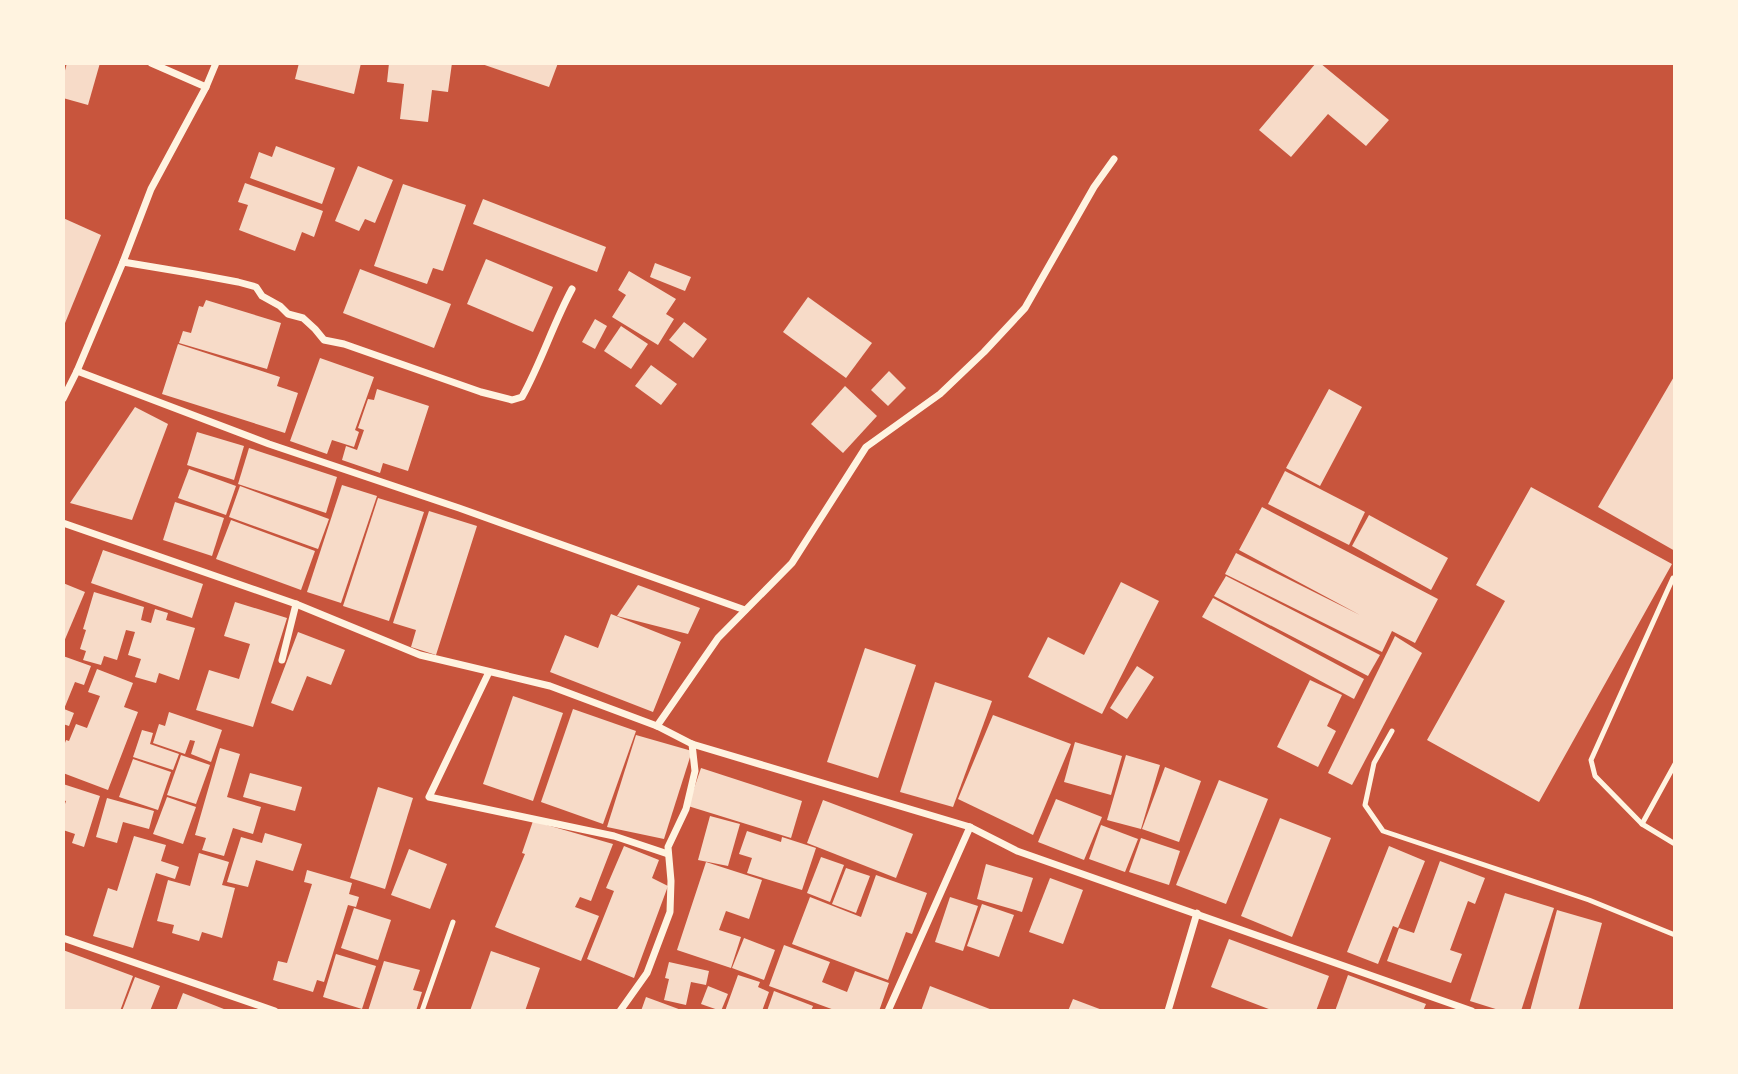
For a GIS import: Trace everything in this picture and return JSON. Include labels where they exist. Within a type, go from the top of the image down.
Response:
[{"type":"street","points":[[151,63],[206,88]]},
{"type":"street","points":[[63,398],[123,262],[151,189],[206,88],[216,63]]},
{"type":"street","points":[[657,726],[718,638],[792,564],[866,447],[940,394],[1025,308],[1094,187],[1114,159]]},
{"type":"street","points":[[123,262],[256,287],[262,296],[288,314],[303,318],[324,340],[344,344],[481,392],[512,400],[522,397],[529,385],[572,289]]},
{"type":"street","points":[[77,371],[269,443],[745,610]]},
{"type":"street","points":[[63,523],[296,604],[420,655],[550,686],[657,726],[692,744],[970,827],[1017,851],[1472,1011]]},
{"type":"street","points":[[282,660],[296,604]]},
{"type":"street","points":[[489,672],[429,797],[614,836],[668,854]]},
{"type":"street","points":[[620,1011],[647,973],[670,912],[668,847],[686,809],[695,771],[692,744]]},
{"type":"street","points":[[888,1011],[970,827]]},
{"type":"street","points":[[1168,1011],[1197,913]]},
{"type":"street","points":[[63,937],[275,1011]]},
{"type":"lane","points":[[1675,578],[1591,760],[1595,776],[1642,824],[1675,844]]},
{"type":"lane","points":[[1392,731],[1374,762],[1365,805],[1383,831],[1589,900],[1675,935]]},
{"type":"lane","points":[[1642,824],[1675,764]]},
{"type":"lane","points":[[422,1011],[453,922]]},
{"type":"building","points":[[67,63],[100,63],[88,105],[63,98],[63,78]]},
{"type":"building","points":[[299,63],[361,63],[354,94],[295,79]]},
{"type":"building","points":[[389,63],[452,63],[448,92],[432,90],[428,122],[400,119],[404,84],[387,82]]},
{"type":"building","points":[[479,63],[558,63],[549,87]]},
{"type":"building","points":[[1316,63],[1320,63],[1389,120],[1366,146],[1328,114],[1291,157],[1259,130]]},
{"type":"building","points":[[276,146],[335,168],[322,204],[250,178],[259,152],[272,157]]},
{"type":"building","points":[[358,166],[393,180],[375,223],[365,219],[359,231],[335,221]]},
{"type":"building","points":[[245,183],[323,211],[314,237],[302,232],[295,251],[239,230],[248,205],[238,202]]},
{"type":"building","points":[[403,184],[466,205],[443,271],[433,268],[427,284],[374,266]]},
{"type":"building","points":[[483,199],[606,247],[597,272],[473,224]]},
{"type":"building","points":[[63,218],[101,235],[63,328]]},
{"type":"building","points":[[486,259],[553,287],[533,332],[467,304]]},
{"type":"building","points":[[655,263],[691,277],[685,291],[650,277]]},
{"type":"building","points":[[360,269],[451,304],[434,348],[343,313]]},
{"type":"building","points":[[629,271],[676,299],[666,314],[674,319],[658,345],[612,317],[626,295],[618,290]]},
{"type":"building","points":[[808,297],[872,343],[846,378],[783,332]]},
{"type":"building","points":[[206,300],[281,323],[267,369],[179,343],[183,331],[191,333],[199,306],[203,307]]},
{"type":"building","points":[[595,319],[607,326],[595,349],[582,342]]},
{"type":"building","points":[[684,322],[707,339],[693,358],[669,340]]},
{"type":"building","points":[[621,326],[648,344],[631,369],[604,351]]},
{"type":"building","points":[[178,344],[280,377],[277,386],[298,393],[285,433],[162,394]]},
{"type":"building","points":[[320,358],[374,377],[355,430],[359,432],[354,447],[332,440],[327,454],[290,441]]},
{"type":"building","points":[[651,365],[677,384],[661,405],[635,386]]},
{"type":"building","points":[[889,371],[906,388],[888,406],[871,390]]},
{"type":"building","points":[[1675,375],[1675,551],[1598,507]]},
{"type":"building","points":[[845,386],[877,416],[843,453],[811,424]]},
{"type":"building","points":[[377,389],[429,406],[408,471],[383,463],[380,473],[342,460],[346,446],[357,450],[364,430],[358,428],[368,399],[374,400]]},
{"type":"building","points":[[1329,389],[1362,407],[1320,486],[1286,468]]},
{"type":"building","points":[[135,407],[168,424],[132,520],[70,503]]},
{"type":"building","points":[[197,432],[244,446],[234,480],[187,465]]},
{"type":"building","points":[[249,448],[337,477],[326,513],[238,484]]},
{"type":"building","points":[[189,469],[236,486],[226,515],[178,498]]},
{"type":"building","points":[[1285,471],[1365,512],[1349,545],[1268,504]]},
{"type":"building","points":[[342,485],[377,496],[341,603],[307,592]]},
{"type":"building","points":[[240,486],[329,519],[318,549],[229,517]]},
{"type":"building","points":[[1531,487],[1672,564],[1539,802],[1427,740],[1505,601],[1476,585]]},
{"type":"building","points":[[378,498],[424,512],[389,621],[343,606]]},
{"type":"building","points":[[175,502],[224,518],[212,556],[163,540]]},
{"type":"building","points":[[1262,507],[1438,599],[1415,643],[1392,631],[1382,652],[1225,574],[1236,553],[1360,615],[1239,550]]},
{"type":"building","points":[[429,511],[477,526],[436,655],[411,647],[416,630],[393,623]]},
{"type":"building","points":[[1369,515],[1448,558],[1431,590],[1352,546]]},
{"type":"building","points":[[231,520],[315,551],[301,590],[216,559]]},
{"type":"building","points":[[103,550],[203,584],[192,618],[91,583]]},
{"type":"building","points":[[1226,576],[1380,655],[1368,676],[1214,596]]},
{"type":"building","points":[[1121,582],[1159,601],[1102,714],[1028,677],[1048,637],[1084,655]]},
{"type":"building","points":[[63,583],[85,592],[63,644]]},
{"type":"building","points":[[638,585],[700,608],[688,634],[617,616]]},
{"type":"building","points":[[94,592],[144,607],[141,620],[151,623],[155,609],[168,613],[166,620],[195,628],[179,680],[159,673],[156,683],[135,677],[141,659],[128,655],[135,632],[126,630],[117,660],[104,656],[101,665],[83,660],[86,651],[80,649],[86,630],[83,629]]},
{"type":"building","points":[[1213,598],[1364,679],[1354,699],[1202,617]]},
{"type":"building","points":[[235,602],[287,618],[253,727],[196,710],[209,670],[239,679],[250,644],[224,636]]},
{"type":"building","points":[[611,614],[681,642],[653,712],[550,672],[565,635],[598,648]]},
{"type":"building","points":[[298,632],[345,650],[331,685],[307,676],[293,711],[271,703]]},
{"type":"building","points":[[1395,636],[1422,653],[1352,785],[1328,773]]},
{"type":"building","points":[[865,648],[916,665],[878,778],[827,762]]},
{"type":"building","points":[[63,656],[91,666],[84,685],[75,682],[64,709],[74,713],[69,726],[63,724]]},
{"type":"building","points":[[1137,666],[1154,677],[1127,719],[1110,708]]},
{"type":"building","points":[[97,669],[133,683],[124,707],[138,712],[108,790],[63,773],[63,749],[66,740],[69,741],[76,724],[87,728],[100,696],[88,692]]},
{"type":"building","points":[[1310,680],[1342,695],[1327,726],[1336,731],[1318,767],[1277,747]]},
{"type":"building","points":[[935,682],[992,701],[953,807],[900,792]]},
{"type":"building","points":[[513,696],[563,713],[533,801],[483,784]]},
{"type":"building","points":[[573,709],[636,731],[603,824],[541,802]]},
{"type":"building","points":[[169,712],[222,730],[211,762],[191,754],[195,741],[190,740],[185,754],[153,743],[159,724],[165,726]]},
{"type":"building","points":[[993,715],[1071,744],[1033,835],[958,799]]},
{"type":"building","points":[[142,730],[153,733],[150,744],[179,754],[173,770],[133,757]]},
{"type":"building","points":[[636,735],[692,751],[664,839],[607,827]]},
{"type":"building","points":[[1075,742],[1122,756],[1111,795],[1064,782]]},
{"type":"building","points":[[220,748],[240,754],[227,797],[261,807],[253,834],[233,828],[224,856],[202,850],[206,838],[195,835]]},
{"type":"building","points":[[181,755],[210,765],[196,804],[167,795]]},
{"type":"building","points":[[1126,755],[1160,765],[1141,829],[1107,820]]},
{"type":"building","points":[[133,759],[171,772],[158,810],[119,797]]},
{"type":"building","points":[[1165,767],[1201,781],[1179,842],[1142,829]]},
{"type":"building","points":[[701,768],[802,801],[791,838],[688,806]]},
{"type":"building","points":[[250,773],[302,787],[295,811],[243,797]]},
{"type":"building","points":[[1219,780],[1268,799],[1226,904],[1176,885]]},
{"type":"building","points":[[63,784],[100,796],[84,847],[72,843],[75,834],[63,830],[66,801],[63,800]]},
{"type":"building","points":[[378,787],[413,798],[385,889],[350,878]]},
{"type":"building","points":[[167,797],[196,807],[183,844],[153,834]]},
{"type":"building","points":[[107,798],[154,811],[149,829],[123,822],[117,843],[96,837]]},
{"type":"building","points":[[1056,799],[1102,817],[1084,860],[1038,842]]},
{"type":"building","points":[[823,800],[913,834],[896,878],[807,843]]},
{"type":"building","points":[[710,816],[740,824],[728,866],[698,860]]},
{"type":"building","points":[[1280,818],[1331,838],[1292,937],[1241,916]]},
{"type":"building","points":[[533,821],[613,844],[591,901],[580,897],[575,907],[599,916],[581,961],[495,927],[525,854],[522,853]]},
{"type":"building","points":[[1101,825],[1138,839],[1125,872],[1089,859]]},
{"type":"building","points":[[747,831],[781,842],[782,837],[816,848],[802,890],[747,873],[752,858],[739,854]]},
{"type":"building","points":[[265,833],[302,844],[293,871],[256,860],[248,887],[227,882],[241,837],[262,843]]},
{"type":"building","points":[[134,836],[166,845],[161,861],[179,867],[175,879],[156,873],[133,948],[93,936],[108,888],[117,891]]},
{"type":"building","points":[[1141,838],[1180,851],[1169,885],[1129,872]]},
{"type":"building","points":[[624,846],[659,860],[652,878],[668,886],[634,978],[587,959],[614,891],[606,888]]},
{"type":"building","points":[[1389,846],[1425,861],[1398,928],[1393,926],[1378,964],[1347,952]]},
{"type":"building","points":[[409,849],[447,864],[430,909],[391,895]]},
{"type":"building","points":[[199,853],[229,862],[222,885],[235,888],[222,938],[202,932],[199,941],[172,933],[174,925],[157,921],[168,880],[190,886]]},
{"type":"building","points":[[821,857],[844,865],[830,902],[807,893]]},
{"type":"building","points":[[1440,861],[1485,878],[1475,904],[1468,901],[1450,950],[1462,954],[1451,983],[1387,961],[1399,928],[1414,933]]},
{"type":"building","points":[[706,862],[762,880],[749,919],[726,911],[719,930],[741,937],[731,968],[677,950]]},
{"type":"building","points":[[986,864],[1033,878],[1022,912],[977,899]]},
{"type":"building","points":[[846,868],[870,876],[856,913],[832,904]]},
{"type":"building","points":[[307,870],[352,883],[349,894],[359,897],[356,907],[348,905],[324,982],[317,980],[313,992],[273,980],[278,961],[287,963],[312,884],[304,882]]},
{"type":"building","points":[[876,875],[927,893],[912,934],[906,932],[888,980],[792,944],[810,897],[861,917]]},
{"type":"building","points":[[1050,878],[1083,890],[1063,944],[1029,932]]},
{"type":"building","points":[[1505,893],[1554,908],[1521,1011],[1502,1011],[1470,1001]]},
{"type":"building","points":[[950,897],[978,906],[963,951],[935,942]]},
{"type":"building","points":[[982,904],[1014,915],[999,957],[967,946]]},
{"type":"building","points":[[354,908],[391,920],[378,960],[341,948]]},
{"type":"building","points":[[1557,910],[1602,923],[1578,1011],[1530,1011]]},
{"type":"building","points":[[744,938],[775,950],[764,980],[732,968]]},
{"type":"building","points":[[1229,939],[1329,976],[1316,1011],[1274,1011],[1211,987]]},
{"type":"building","points":[[784,945],[830,962],[822,982],[847,992],[855,971],[889,983],[879,1011],[837,1011],[769,986]]},
{"type":"building","points":[[63,950],[133,976],[120,1011],[63,1011]]},
{"type":"building","points":[[491,951],[540,968],[525,1011],[470,1011]]},
{"type":"building","points":[[336,954],[376,966],[362,1009],[323,997]]},
{"type":"building","points":[[384,961],[420,970],[413,990],[422,992],[416,1011],[368,1011]]},
{"type":"building","points":[[669,962],[709,971],[706,985],[691,982],[686,1005],[664,1000],[669,979],[665,978]]},
{"type":"building","points":[[738,975],[760,982],[758,987],[769,992],[762,1011],[725,1011]]},
{"type":"building","points":[[1348,975],[1426,1004],[1423,1011],[1335,1011]]},
{"type":"building","points":[[135,977],[160,986],[150,1011],[122,1011]]},
{"type":"building","points":[[708,986],[728,994],[721,1011],[701,1004]]},
{"type":"building","points":[[930,986],[995,1011],[921,1011]]},
{"type":"building","points":[[774,991],[813,1006],[811,1011],[767,1011]]},
{"type":"building","points":[[183,993],[229,1011],[176,1011]]},
{"type":"building","points":[[646,997],[684,1011],[641,1011]]},
{"type":"building","points":[[1073,999],[1105,1011],[1068,1011]]}]
